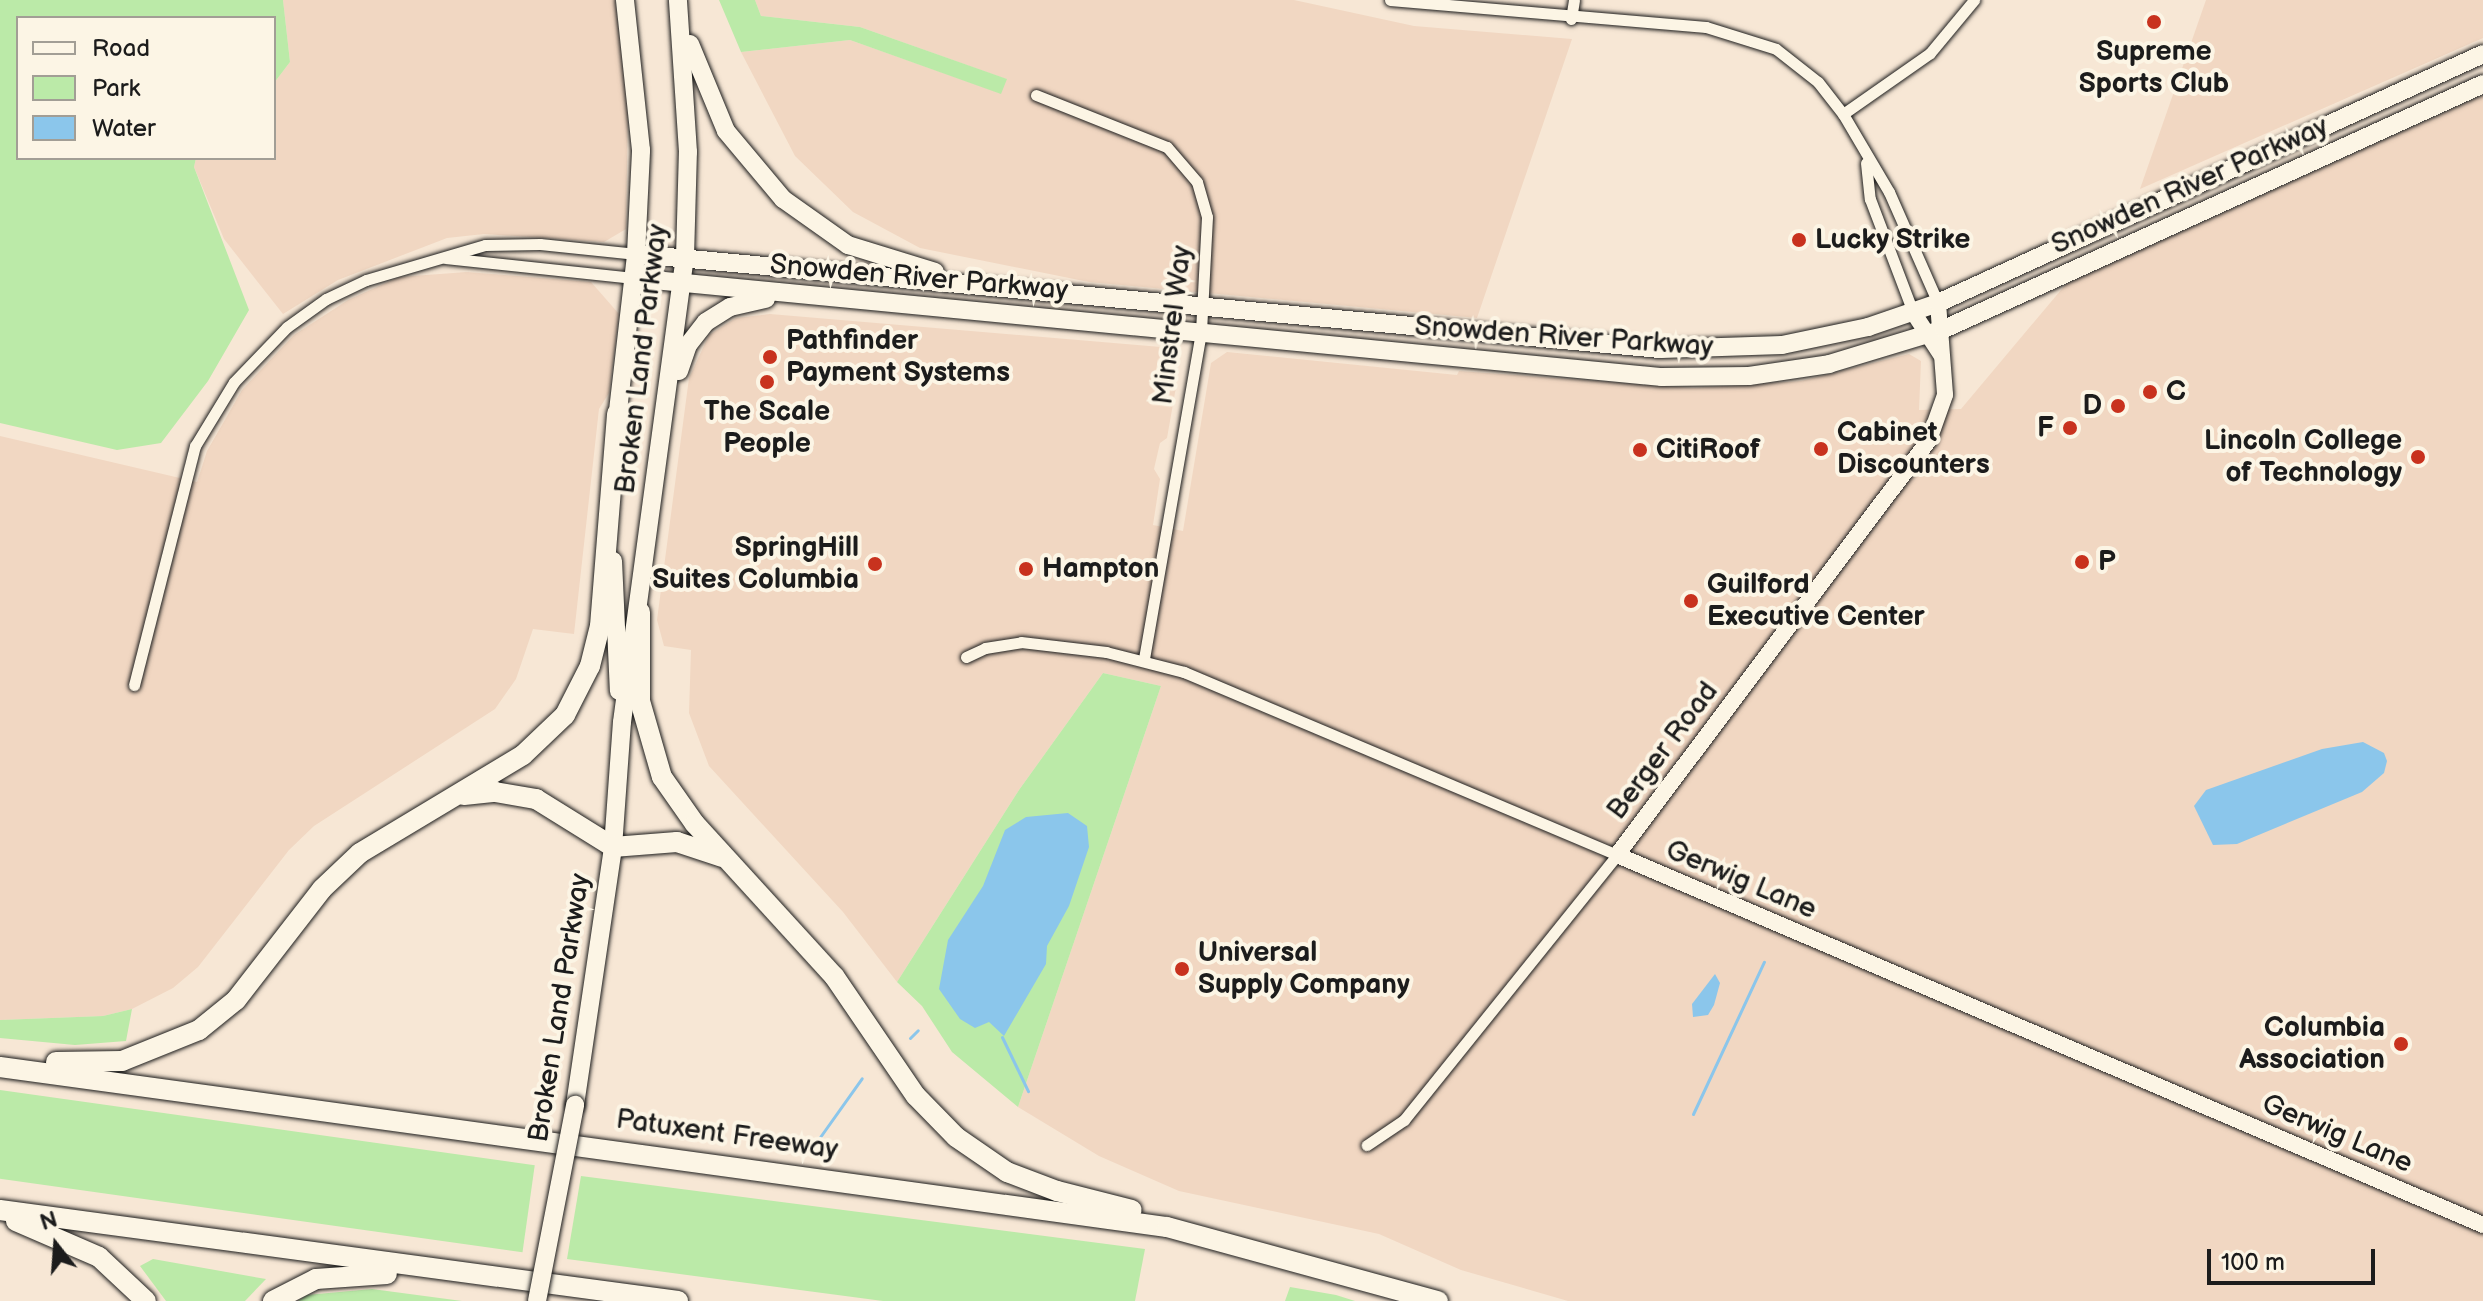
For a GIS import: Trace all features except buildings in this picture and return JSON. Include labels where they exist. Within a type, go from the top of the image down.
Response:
[{"type":"highway","points":[[0,1058],[122,1061],[199,1030],[236,1000],[343,868],[380,838],[456,796],[546,736],[565,715],[590,666],[600,626],[617,414]]},
{"type":"highway","points":[[640,612],[640,701],[650,750],[676,801],[805,940],[916,1096],[984,1158],[1057,1191],[1163,1217],[1270,1252]]},
{"type":"highway","points":[[456,796],[495,792],[536,799],[613,847],[677,842],[726,858]]},
{"type":"highway","name":"Patuxent Freeway","points":[[0,1067],[1167,1227],[1270,1252],[1438,1301]]},
{"type":"highway","points":[[0,1210],[678,1301]]},
{"type":"highway","points":[[0,1217],[99,1257],[146,1301]]},
{"type":"highway","points":[[273,1301],[307,1282],[355,1273],[487,1276]]},
{"type":"highway","points":[[561,1285],[619,1301]]},
{"type":"main road","name":"Broken Land Parkway","points":[[622,722],[612,547],[617,414],[636,254],[641,150],[625,0]]},
{"type":"main road","name":"Broken Land Parkway","points":[[537,1301],[575,1105],[613,847],[622,722],[640,612],[682,285],[688,152],[679,7]]},
{"type":"main road","points":[[679,7],[726,131],[783,199],[848,245],[996,288]]},
{"type":"main road","name":"Snowden River Parkway","points":[[636,254],[1711,351],[1824,338],[1938,303],[2483,54]]},
{"type":"main road","name":"Snowden River Parkway","points":[[633,278],[682,285],[1714,378],[1829,364],[1944,329],[2483,84]]},
{"type":"main road","points":[[665,419],[688,345],[706,322],[743,303],[793,295]]},
{"type":"street","points":[[1390,0],[1571,19],[1683,25],[1749,38],[1803,69],[1843,114],[1865,159],[1896,205],[1938,303]]},
{"type":"street","points":[[1571,19],[1574,0]]},
{"type":"street","points":[[1843,114],[1930,53],[1974,0]]},
{"type":"street","name":"Minstrel Way","points":[[1036,95],[1156,139],[1189,169],[1207,217],[1201,332],[1144,660]]},
{"type":"street","points":[[1865,159],[1870,199],[1913,312],[1925,336],[1941,355]]},
{"type":"street","points":[[134,685],[188,463],[220,400],[269,343],[326,299],[378,276],[446,258],[508,243],[636,254]]},
{"type":"street","points":[[446,258],[633,278]]},
{"type":"street","name":"Berger Road","points":[[1367,1145],[1404,1120],[1617,855],[1929,440],[1945,395],[1941,355],[1944,329],[1938,303]]},
{"type":"street","name":"Gerwig Lane","points":[[966,657],[985,648],[1021,642],[1144,660],[1207,679],[2483,1225]]},
{"type":"shaded area","points":[[283,0],[615,0],[628,104],[626,229],[604,242],[484,234],[447,238],[338,280],[283,314],[224,239],[194,167],[196,160],[276,160],[276,80],[290,62]]},
{"type":"shaded area","points":[[755,0],[1294,0],[1414,26],[1572,39],[1477,318],[1089,282],[920,248],[853,212],[795,156],[741,52],[850,40],[1000,93],[1006,79],[860,27],[761,16]]},
{"type":"shaded area","points":[[2206,0],[2483,0],[2483,38],[2140,189]]},
{"type":"shaded area","points":[[2483,95],[2483,1301],[1568,1301],[1461,1270],[1379,1234],[1179,1191],[1099,1156],[1018,1107],[1161,686],[1103,673],[1019,790],[897,982],[843,912],[709,766],[689,713],[691,650],[664,646],[657,620],[689,378],[709,335],[736,318],[770,314],[1161,347],[1179,370],[1167,438],[1160,443],[1154,469],[1160,479],[1153,525],[1183,531],[1211,363],[1227,352],[1457,375],[1459,371],[1693,388],[1801,381],[1909,354],[1921,361],[1919,410],[1961,409],[2066,284]]},
{"type":"shaded area","points":[[467,272],[591,282],[619,314],[609,393],[599,409],[574,634],[533,629],[516,679],[495,709],[314,826],[289,850],[198,967],[173,988],[132,1009],[103,1016],[0,1020],[0,436],[197,482],[207,451],[242,390],[294,335],[348,300],[399,277]]},
{"type":"green space","points":[[0,0],[283,0],[290,62],[276,80],[276,16],[16,16],[16,160],[196,160],[194,167],[249,310],[208,381],[161,443],[117,450],[0,423]]},
{"type":"green space","points":[[719,0],[755,0],[761,16],[860,27],[1007,79],[1001,94],[850,40],[741,52]]},
{"type":"green space","points":[[1103,673],[1161,686],[1018,1107],[952,1052],[922,1006],[897,982],[1019,790]]},
{"type":"green space","points":[[132,1009],[126,1041],[75,1045],[0,1038],[0,1020],[103,1016]]},
{"type":"green space","points":[[0,1090],[535,1165],[522,1252],[0,1179]]},
{"type":"green space","points":[[581,1176],[1145,1249],[1135,1301],[883,1301],[567,1259]]},
{"type":"green space","points":[[153,1259],[266,1279],[245,1301],[166,1301],[140,1266]]},
{"type":"green space","points":[[1290,1287],[1336,1295],[1355,1301],[1285,1301]]},
{"type":"green space","points":[[372,1289],[462,1301],[298,1301],[307,1295]]},
{"type":"water","points":[[2363,742],[2384,753],[2387,761],[2384,773],[2362,792],[2237,844],[2213,845],[2194,806],[2206,790],[2322,749]]},
{"type":"water","points":[[1068,813],[1087,826],[1089,847],[1069,906],[1047,946],[1046,964],[1004,1036],[989,1022],[975,1028],[960,1019],[939,989],[948,940],[983,886],[1005,830],[1026,817]]},
{"type":"water","points":[[1715,974],[1720,983],[1714,1005],[1708,1015],[1693,1017],[1692,1004]]},
{"type":"waterway","points":[[1693,1114],[1764,962]]},
{"type":"waterway","points":[[910,1038],[918,1030]]},
{"type":"waterway","points":[[1002,1037],[1028,1091]]},
{"type":"waterway","points":[[820,1137],[862,1078]]},
{"type":"place","name":"Supreme Sports Club","points":[[2154,22]]},
{"type":"place","name":"Lucky Strike","points":[[1799,240]]},
{"type":"place","name":"Pathfinder Payment Systems","points":[[770,357]]},
{"type":"place","name":"The Scale People","points":[[767,382]]},
{"type":"place","name":"C","points":[[2150,392]]},
{"type":"place","name":"D","points":[[2118,406]]},
{"type":"place","name":"F","points":[[2070,428]]},
{"type":"place","name":"Cabinet Discounters","points":[[1821,449]]},
{"type":"place","name":"CitiRoof","points":[[1640,450]]},
{"type":"place","name":"Lincoln College of Technology","points":[[2418,457]]},
{"type":"place","name":"P","points":[[2082,562]]},
{"type":"place","name":"SpringHill Suites Columbia","points":[[875,564]]},
{"type":"place","name":"Hampton","points":[[1026,569]]},
{"type":"place","name":"Guilford Executive Center","points":[[1691,601]]},
{"type":"place","name":"Universal Supply Company","points":[[1182,969]]},
{"type":"place","name":"Columbia Association","points":[[2401,1044]]}]
